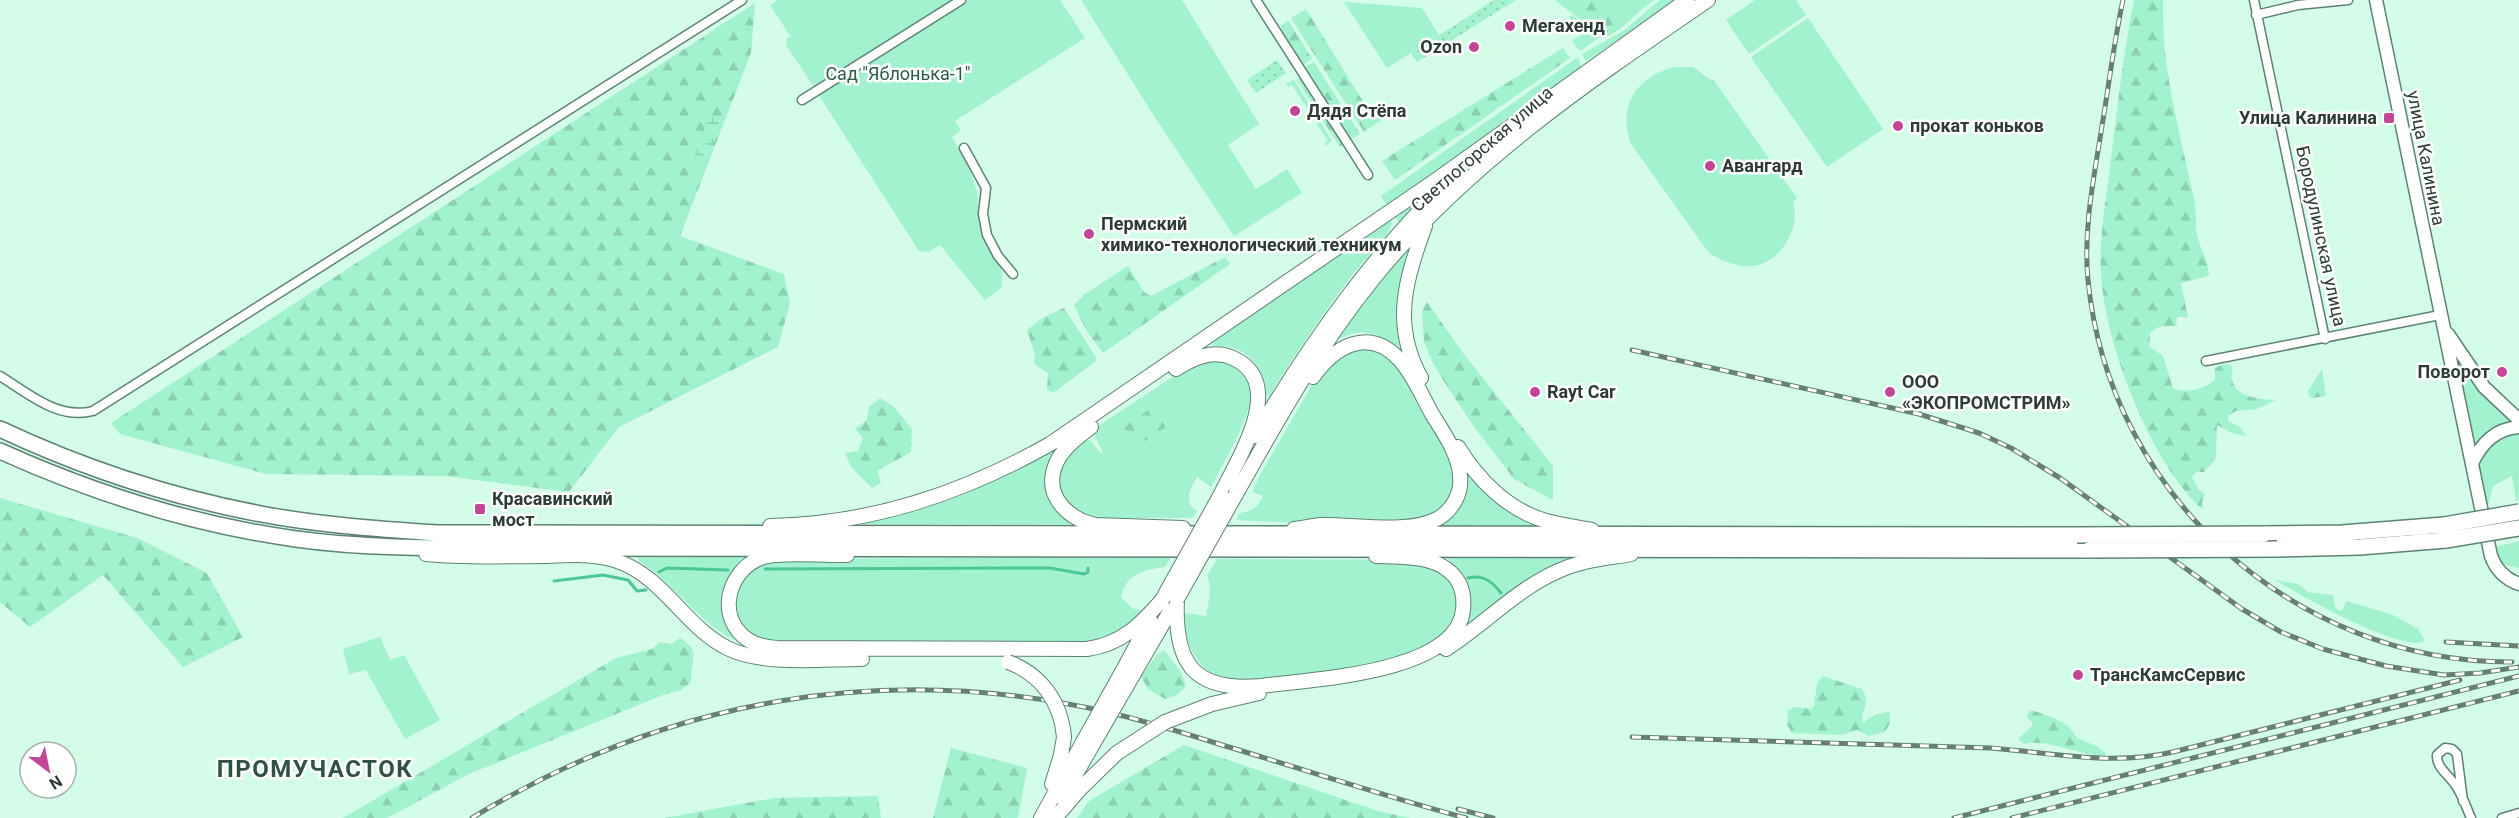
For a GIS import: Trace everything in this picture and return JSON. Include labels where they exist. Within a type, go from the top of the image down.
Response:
[{"type":"highway","points":[[0,429],[69,458],[142,484],[261,514],[345,526],[438,533],[2076,535],[2445,532],[2519,528]]},
{"type":"highway","points":[[0,451],[104,492],[215,524],[298,539],[375,545],[575,548],[2277,549],[2381,546],[2519,512]]},
{"type":"main road","points":[[597,534],[671,527],[797,526],[836,522],[924,502],[994,475],[1050,444],[1121,398],[1439,178],[1687,0]]},
{"type":"main road","name":"Светлогорская улица","points":[[1177,599],[1259,452],[1332,333],[1374,279],[1427,219],[1469,179],[1552,110],[1708,0]]},
{"type":"main road","name":"улица Калинина","points":[[2376,0],[2493,562],[2504,576],[2519,584]]},
{"type":"main road","name":"Светлогорская улица","points":[[1221,494],[1289,381],[1364,273],[1417,213],[1462,169],[1548,99]]},
{"type":"main road","points":[[1427,219],[1404,292],[1404,327],[1408,349],[1417,372],[1459,448],[1483,481],[1517,508],[1546,521],[1611,534]]},
{"type":"main road","points":[[2441,319],[2466,363],[2484,387],[2519,420]]},
{"type":"main road","points":[[1259,452],[1325,361],[1347,345],[1370,342],[1390,351],[1404,365],[1448,442],[1461,477],[1458,495],[1451,507],[1441,517],[1428,523],[1400,526],[1319,525],[1266,533]]},
{"type":"main road","points":[[1040,818],[1088,743],[1127,673],[1162,600],[1221,494],[1253,423],[1260,398],[1258,386],[1248,368],[1231,357],[1220,354],[1198,357],[1179,367],[1084,432],[1066,448],[1053,470],[1054,489],[1062,507],[1075,519],[1085,523],[1158,526],[1227,533]]},
{"type":"main road","points":[[2472,464],[2481,448],[2495,434],[2519,427]]},
{"type":"main road","points":[[375,545],[446,556],[592,556],[616,560],[656,583],[715,641],[749,656],[774,658],[977,657],[1008,662],[1024,669],[1046,689],[1060,714],[1064,737],[1057,769],[1040,818]]},
{"type":"main road","points":[[529,556],[575,548]]},
{"type":"main road","points":[[931,548],[827,556],[763,557],[747,566],[732,585],[729,604],[732,621],[749,640],[778,648],[1088,649],[1110,644],[1129,633],[1162,600]]},
{"type":"main road","points":[[1053,818],[1117,753],[1165,722],[1212,704],[1266,692],[1364,678],[1402,669],[1448,647],[1525,590],[1561,570],[1588,561],[1671,548]]},
{"type":"main road","points":[[1177,599],[1177,631],[1186,661],[1208,680],[1230,687],[1261,686],[1351,674],[1399,664],[1438,646],[1452,634],[1461,620],[1463,598],[1459,584],[1451,573],[1433,562],[1413,557],[1359,555],[1302,549]]},
{"type":"main road","points":[[1127,673],[1177,599]]},
{"type":"main road","points":[[1053,818],[1088,743]]},
{"type":"street","points":[[0,376],[62,412],[81,414],[93,411],[742,0]]},
{"type":"street","points":[[802,100],[961,0]]},
{"type":"street","points":[[1256,0],[1368,175]]},
{"type":"street","name":"Бородулинская улица","points":[[2254,0],[2325,339]]},
{"type":"street","points":[[2256,15],[2298,5],[2348,0]]},
{"type":"street","points":[[963,148],[986,188],[983,214],[987,235],[998,256],[1013,274]]},
{"type":"street","points":[[2206,361],[2441,319]]},
{"type":"street","points":[[2463,801],[2457,754],[2452,749],[2445,748],[2437,755],[2437,761],[2457,786],[2463,801],[2471,818]]},
{"type":"street","points":[[2502,818],[2519,813]]},
{"type":"green space","name":"Сад \"Яблонька-1\"","points":[[778,0],[1060,0],[1085,38],[955,121],[961,130],[952,137],[973,178],[978,196],[980,224],[1001,269],[1001,288],[985,300],[940,245],[928,252],[919,251],[818,94],[821,84],[814,87],[786,45],[787,37],[791,37],[770,5]]},
{"type":"green space","points":[[1081,0],[1182,0],[1259,124],[1228,145],[1256,189],[1287,169],[1302,193],[1234,236],[1154,116]]},
{"type":"green space","points":[[1494,0],[1516,0],[1417,62],[1411,53]]},
{"type":"green space","points":[[1555,0],[1654,0],[1618,30],[1604,38]]},
{"type":"green space","points":[[1562,0],[1613,0],[1616,29],[1606,32]]},
{"type":"green space","points":[[1660,0],[1673,0],[1666,8],[1586,61],[1582,54],[1623,31]]},
{"type":"green space","points":[[1755,0],[1796,0],[1806,15],[1749,54],[1726,20]]},
{"type":"green space","points":[[2134,0],[2163,0],[2168,76],[2195,204],[2197,235],[2209,274],[2181,283],[2188,317],[2177,317],[2176,326],[2162,326],[2153,330],[2150,333],[2150,347],[2163,356],[2173,388],[2177,390],[2201,388],[2212,383],[2215,379],[2215,368],[2224,364],[2231,365],[2234,386],[2243,394],[2276,400],[2257,409],[2236,411],[2229,415],[2228,421],[2240,427],[2246,436],[2232,433],[2217,425],[2214,461],[2204,472],[2196,472],[2192,477],[2198,489],[2205,494],[2202,502],[2203,510],[2165,463],[2148,432],[2120,365],[2104,299],[2101,271],[2102,232],[2120,83]]},
{"type":"green space","points":[[1344,2],[1422,8],[1439,35],[1387,68]]},
{"type":"green space","points":[[755,3],[751,53],[680,236],[784,274],[790,303],[778,347],[619,427],[569,492],[445,476],[266,474],[120,434],[111,423]]},
{"type":"green space","points":[[1306,9],[1372,116],[1386,108],[1390,114],[1364,132],[1291,18]]},
{"type":"green space","points":[[1572,15],[1600,37],[1580,51],[1572,41],[1585,32],[1581,25],[1578,27],[1569,17]]},
{"type":"green space","points":[[1808,18],[1883,129],[1827,167],[1751,57]]},
{"type":"green space","points":[[1288,20],[1312,59],[1303,65],[1281,30],[1281,26]]},
{"type":"green space","points":[[1563,48],[1570,58],[1395,180],[1382,161]]},
{"type":"green space","points":[[1578,57],[1581,68],[1388,207],[1381,196]]},
{"type":"green space","points":[[1277,60],[1286,73],[1256,93],[1247,80]]},
{"type":"green space","points":[[1314,62],[1360,134],[1351,139],[1305,67]]},
{"type":"green space","name":"Авангард","points":[[1674,67],[1693,67],[1711,80],[1713,79],[1797,198],[1793,202],[1794,221],[1788,240],[1767,262],[1752,266],[1739,265],[1709,253],[1631,144],[1626,118],[1633,95],[1649,78]]},
{"type":"green space","points":[[1300,78],[1343,145],[1340,147],[1297,80]]},
{"type":"green space","points":[[1294,80],[1332,141],[1325,146],[1324,144],[1328,141],[1292,85],[1288,87],[1286,84]]},
{"type":"green space","points":[[709,117],[722,121],[706,164],[693,159]]},
{"type":"green space","points":[[1432,190],[1401,226],[1394,215]]},
{"type":"green space","points":[[1390,219],[1392,223],[1386,236],[1333,301],[1269,396],[1266,395],[1266,386],[1260,370],[1249,357],[1235,348],[1212,345],[1213,340]]},
{"type":"green space","points":[[1407,248],[1411,248],[1405,352],[1374,334],[1360,333],[1335,340]]},
{"type":"green space","points":[[1225,257],[1230,264],[1103,353],[1087,332],[1074,305],[1085,294],[1128,266],[1144,292],[1151,296]]},
{"type":"green space","points":[[1427,302],[1463,353],[1553,466],[1553,500],[1514,479],[1448,388],[1424,342],[1422,312]]},
{"type":"green space","points":[[1064,308],[1096,357],[1095,362],[1053,393],[1047,390],[1048,373],[1034,364],[1035,355],[1027,330],[1044,317]]},
{"type":"green space","points":[[1374,346],[1394,359],[1436,429],[1456,471],[1451,500],[1430,517],[1392,523],[1236,520],[1240,513],[1254,508],[1261,500],[1263,496],[1252,492],[1321,369],[1344,349]]},
{"type":"green space","points":[[2451,351],[2479,390],[2512,421],[2487,432],[2473,449]]},
{"type":"green space","points":[[1213,356],[1245,369],[1254,395],[1238,436],[1211,487],[1197,477],[1192,486],[1189,500],[1197,511],[1192,518],[1100,518],[1074,507],[1062,493],[1059,475],[1066,458],[1083,439],[1091,441],[1101,454],[1103,452],[1095,437],[1097,427],[1189,366]]},
{"type":"green space","points":[[2322,369],[2326,396],[2313,398],[2309,396],[2308,391]]},
{"type":"green space","points":[[880,398],[893,406],[912,429],[911,452],[877,471],[881,483],[872,488],[851,467],[845,453],[858,451],[863,438],[855,429],[867,420],[869,407]]},
{"type":"green space","points":[[1157,404],[1170,412],[1173,418],[1169,424],[1156,435],[1142,442],[1128,439],[1123,433],[1126,425]]},
{"type":"green space","points":[[2519,432],[2519,500],[2516,501],[2512,476],[2493,486],[2488,505],[2485,505],[2477,461],[2494,438]]},
{"type":"green space","points":[[1065,439],[1049,485],[1079,524],[835,524],[866,518]]},
{"type":"green space","points":[[1468,469],[1524,518],[1540,528],[1440,527]]},
{"type":"green space","points":[[0,498],[137,538],[207,573],[243,637],[183,667],[103,575],[30,627],[0,602]]},
{"type":"green space","points":[[2519,541],[2519,568],[2499,563],[2491,548]]},
{"type":"green space","points":[[1573,553],[1574,558],[1464,628],[1468,606],[1467,588],[1460,571],[1444,555]]},
{"type":"green space","points":[[638,555],[752,556],[741,564],[728,580],[723,600],[743,644],[728,637],[701,617],[653,571],[639,561]]},
{"type":"green space","points":[[1171,557],[1165,567],[1150,569],[1131,578],[1123,589],[1121,597],[1132,608],[1143,611],[1124,631],[1100,643],[777,644],[758,640],[738,624],[733,598],[735,588],[743,577],[775,559]]},
{"type":"green space","points":[[1217,559],[1412,560],[1441,569],[1459,591],[1457,620],[1434,642],[1389,659],[1282,678],[1235,680],[1220,677],[1203,666],[1197,659],[1188,642],[1185,623],[1185,613],[1206,616],[1210,591],[1207,576]]},
{"type":"green space","points":[[2275,580],[2298,584],[2308,592],[2333,595],[2335,607],[2338,610],[2342,610],[2347,601],[2393,615],[2418,629],[2424,639],[2423,642],[2392,638],[2371,630],[2326,609]]},
{"type":"green space","points":[[380,637],[390,660],[404,655],[440,720],[405,739],[366,670],[349,674],[343,649]]},
{"type":"green space","points":[[680,638],[691,647],[693,652],[691,682],[681,690],[663,695],[469,774],[387,818],[343,818],[616,658],[652,649],[660,642],[672,644]]},
{"type":"green space","points":[[1164,650],[1181,672],[1186,686],[1177,695],[1165,699],[1148,689],[1141,677],[1158,653]]},
{"type":"green space","points":[[1823,676],[1862,689],[1866,699],[1863,724],[1875,715],[1890,712],[1890,723],[1885,732],[1869,736],[1857,730],[1842,735],[1792,733],[1787,725],[1788,710],[1795,707],[1811,709],[1814,706],[1817,683]]},
{"type":"green space","points":[[2032,710],[2058,720],[2077,738],[2106,753],[2104,756],[2094,755],[2043,743],[2024,744],[2018,739],[2032,726],[2032,722],[2027,717],[2029,711]]},
{"type":"green space","points":[[1184,745],[1378,811],[1410,818],[1077,818],[1089,801]]},
{"type":"green space","points":[[951,748],[1027,768],[1018,818],[933,818]]},
{"type":"green space","points":[[878,796],[881,818],[665,818],[774,798]]},
{"type":"waterway","points":[[659,572],[667,568],[728,570]]},
{"type":"waterway","points":[[765,569],[1050,568],[1084,574],[1088,572],[1088,568]]},
{"type":"waterway","points":[[554,581],[603,575],[628,580],[637,591],[646,590]]},
{"type":"waterway","points":[[1468,578],[1478,577],[1486,580],[1501,593]]},
{"type":"railway","points":[[2123,0],[2093,184],[2088,222],[2087,261],[2088,280],[2103,358],[2133,431],[2174,496],[2227,552],[2288,599],[2358,633],[2433,655],[2512,662]]},
{"type":"railway","points":[[1632,350],[1919,414],[1979,433],[2011,448],[2060,478],[2242,609],[2281,632],[2323,649],[2386,666],[2444,675],[2480,673],[2519,667]]},
{"type":"railway","points":[[2446,642],[2519,646]]},
{"type":"railway","points":[[1954,818],[2519,676]]},
{"type":"railway","points":[[1632,737],[1991,748],[2082,757],[2127,758],[2173,752],[2460,680]]},
{"type":"railway","points":[[472,818],[546,777],[622,744],[699,719],[779,701],[859,692],[941,690],[1024,697],[1107,712],[1165,727],[1466,818]]},
{"type":"railway","points":[[2012,818],[2519,691]]},
{"type":"railway","points":[[1458,809],[1493,818]]},
{"type":"place","name":"Мегахенд","points":[[1510,26]]},
{"type":"place","name":"Ozon","points":[[1474,47]]},
{"type":"place","name":"Дядя Стёпа","points":[[1295,111]]},
{"type":"place","name":"Улица Калинина","points":[[2389,118]]},
{"type":"place","name":"прокат коньков","points":[[1898,126]]},
{"type":"place","name":"Авангард","points":[[1710,166]]},
{"type":"place","name":"Пермский химико-технологический техникум","points":[[1089,234]]},
{"type":"place","name":"Поворот","points":[[2502,372]]},
{"type":"place","name":"Rayt Car","points":[[1535,392]]},
{"type":"place","name":"ООО «ЭКОПРОМСТРИМ»","points":[[1890,392]]},
{"type":"place","name":"Красавинский мост","points":[[480,509]]},
{"type":"place","name":"ТрансКамсСервис","points":[[2078,675]]},
{"type":"district","name":"ПРОМУЧАСТОК","points":[[315,769]]}]
